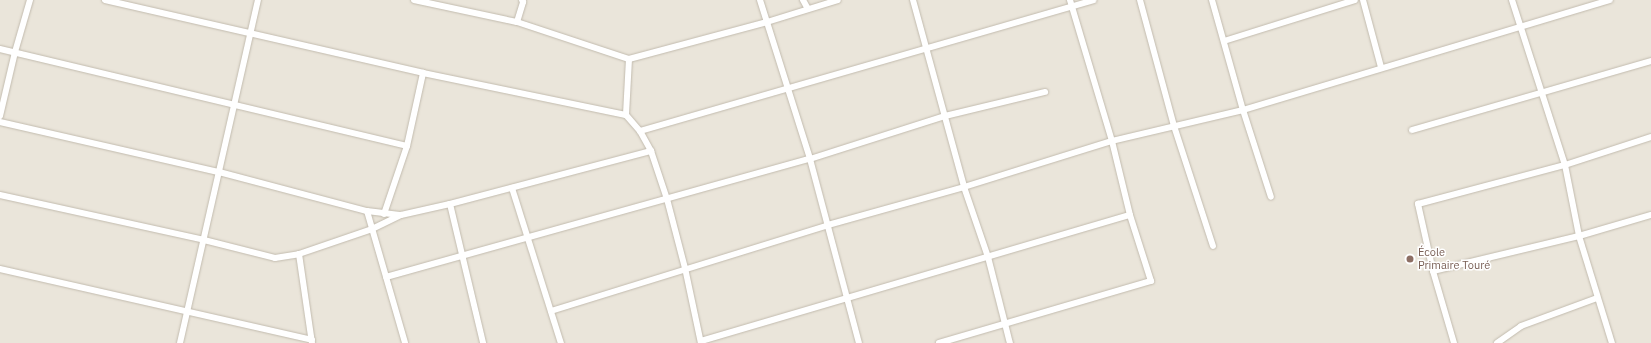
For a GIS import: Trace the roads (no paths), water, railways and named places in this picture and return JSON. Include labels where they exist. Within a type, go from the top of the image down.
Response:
[{"type":"street","points":[[0,116],[15,52],[30,0]]},
{"type":"street","points":[[105,0],[251,32],[423,73],[626,115],[640,131],[651,151],[667,198],[685,268],[701,342],[847,297],[1130,215]]},
{"type":"street","points":[[180,343],[258,0]]},
{"type":"street","points":[[414,0],[517,22],[629,59],[767,22],[838,0]]},
{"type":"street","points":[[517,22],[523,2],[522,0]]},
{"type":"street","points":[[760,0],[810,159],[859,343]]},
{"type":"street","points":[[803,0],[808,9]]},
{"type":"street","points":[[913,0],[928,48],[964,187],[988,257],[1010,343]]},
{"type":"street","points":[[640,131],[788,90],[1071,3],[1093,0]]},
{"type":"street","points":[[1140,0],[1174,126],[1213,246]]},
{"type":"street","points":[[1212,0],[1243,110],[1271,198]]},
{"type":"street","points":[[1224,41],[1355,0]]},
{"type":"street","points":[[1363,0],[1381,67]]},
{"type":"street","points":[[1512,0],[1519,26],[1565,165],[1579,236],[1612,343]]},
{"type":"street","points":[[551,311],[685,268],[828,225],[964,187],[1112,141],[1243,110],[1381,67],[1610,0]]},
{"type":"street","points":[[939,343],[1151,281],[1130,215],[1112,141],[1071,3]]},
{"type":"street","points":[[0,49],[407,146]]},
{"type":"street","points":[[626,115],[629,59]]},
{"type":"street","points":[[1412,130],[1651,61]]},
{"type":"street","points":[[384,214],[407,146],[423,73]]},
{"type":"street","points":[[386,277],[810,159],[945,116],[1045,92]]},
{"type":"street","points":[[0,122],[219,172],[384,214],[401,215]]},
{"type":"street","points":[[1454,343],[1433,271],[1418,204],[1565,165],[1651,137]]},
{"type":"street","points":[[0,195],[204,240],[275,258],[299,254],[372,229],[401,215],[450,204],[651,151]]},
{"type":"street","points":[[512,188],[561,343]]},
{"type":"street","points":[[450,204],[461,256],[483,343]]},
{"type":"street","points":[[367,210],[402,342]]},
{"type":"street","points":[[1433,271],[1579,236],[1651,215]]},
{"type":"street","points":[[0,269],[312,342],[299,254]]},
{"type":"street","points":[[1497,343],[1521,326],[1597,298]]},
{"type":"place","name":"École Primaire Touré","points":[[1410,259]]}]
